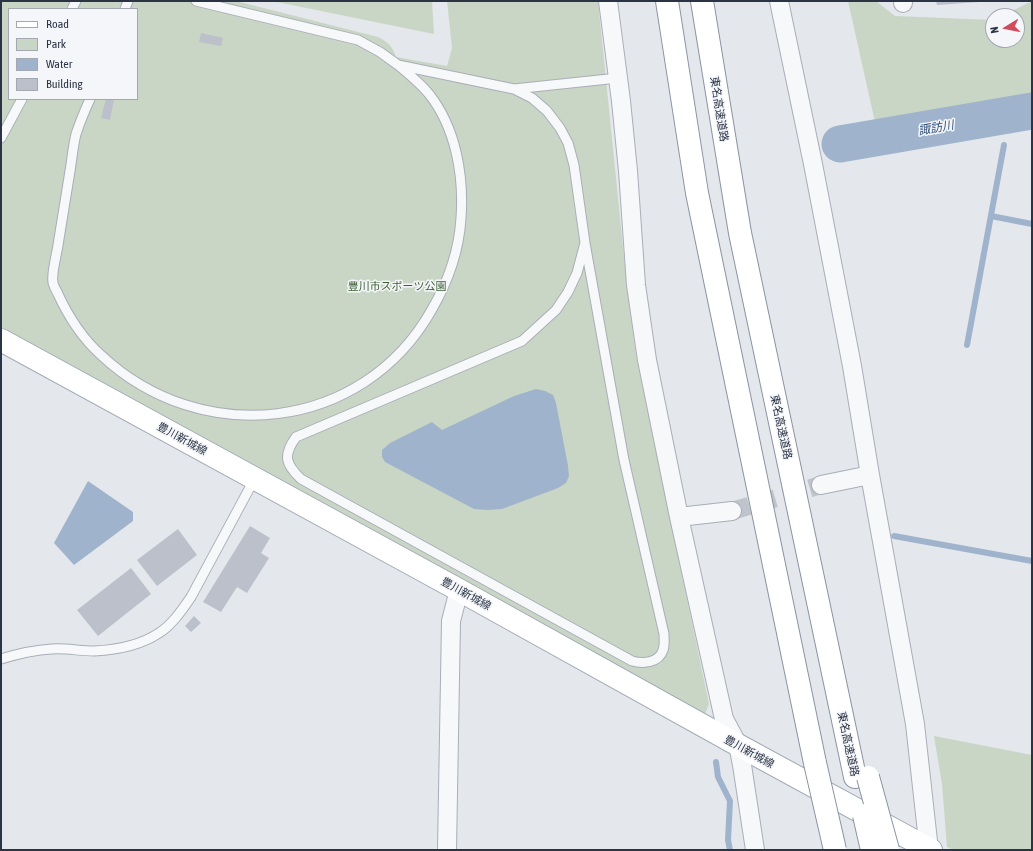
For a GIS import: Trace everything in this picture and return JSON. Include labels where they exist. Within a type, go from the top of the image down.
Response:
[{"type":"main road","points":[[667,1],[697,194],[815,763],[836,850]]},
{"type":"main road","name":"東名高速道路","points":[[702,1],[740,233],[823,622],[862,777],[872,850]]},
{"type":"main road","name":"豊川新城線","points":[[1,340],[255,478],[738,746],[930,850]]},
{"type":"main road","points":[[862,777],[888,850]]},
{"type":"street","points":[[608,1],[628,171],[636,285],[648,360],[679,517],[724,719],[738,746],[755,850]]},
{"type":"street","points":[[779,1],[813,164],[852,366],[915,724],[930,850]]},
{"type":"street","points":[[820,485],[870,475]]},
{"type":"street","points":[[679,517],[732,511]]},
{"type":"street","points":[[447,850],[451,622],[459,590]]},
{"type":"lane","points":[[90,100],[76,135],[52,281],[66,310],[84,337],[108,362],[138,384],[174,402],[191,408],[212,412],[251,416],[304,408],[325,402],[356,387],[373,376],[402,351],[414,338],[426,321],[446,285],[458,245],[462,206],[461,180],[454,146],[439,108],[428,93],[398,65],[380,52],[358,40],[196,1]]},
{"type":"lane","points":[[398,65],[514,89],[532,98],[560,128],[568,143],[574,165],[585,243],[624,460],[664,634],[663,652],[658,658],[641,663],[632,661],[301,479],[292,471],[288,462],[287,454],[290,444],[296,437],[522,340],[556,310],[568,292],[577,273],[585,243]]},
{"type":"lane","points":[[514,89],[618,78]]},
{"type":"lane","points":[[1,138],[21,100]]},
{"type":"lane","points":[[1,659],[35,651],[53,649],[94,651],[109,650],[125,647],[159,633],[180,613],[191,597],[255,478]]},
{"type":"green space","name":"豊川市スポーツ公園","points":[[1,1],[236,1],[378,37],[389,45],[396,57],[447,66],[452,48],[447,1],[598,1],[628,296],[636,355],[709,704],[705,714],[1,327]]},
{"type":"green space","points":[[272,1],[432,1],[434,34]]},
{"type":"green space","points":[[848,1],[876,1],[895,16],[985,20],[985,48],[1025,48],[1025,8],[1018,8],[1032,1],[1032,104],[877,131]]},
{"type":"green space","points":[[934,736],[1032,755],[1032,850],[954,850],[947,847],[942,784]]},
{"type":"water","points":[[536,389],[553,395],[556,403],[569,476],[566,483],[558,488],[502,509],[474,509],[385,462],[382,457],[382,450],[390,443],[432,422],[442,430],[514,396]]},
{"type":"water","points":[[88,481],[133,512],[133,521],[74,565],[54,543]]},
{"type":"building","points":[[936,1],[979,1],[979,2],[937,5]]},
{"type":"building","points":[[201,33],[223,38],[221,46],[199,42]]},
{"type":"building","points":[[106,100],[114,100],[110,120],[101,118]]},
{"type":"building","points":[[250,526],[270,538],[261,553],[269,558],[247,593],[237,587],[221,612],[203,602]]},
{"type":"building","points":[[178,529],[197,555],[157,586],[137,560]]},
{"type":"building","points":[[131,568],[151,594],[98,636],[77,610]]},
{"type":"building","points":[[194,616],[201,623],[191,632],[185,626]]},
{"type":"waterway","name":"諏訪川","points":[[840,144],[1032,111]]},
{"type":"waterway","points":[[967,345],[1004,145]]},
{"type":"waterway","points":[[991,216],[1032,224]]},
{"type":"waterway","points":[[894,536],[1032,561]]},
{"type":"waterway","points":[[716,762],[718,777],[730,801],[728,840],[730,850]]},
{"type":"tunnel","points":[[732,511],[821,485]]}]
